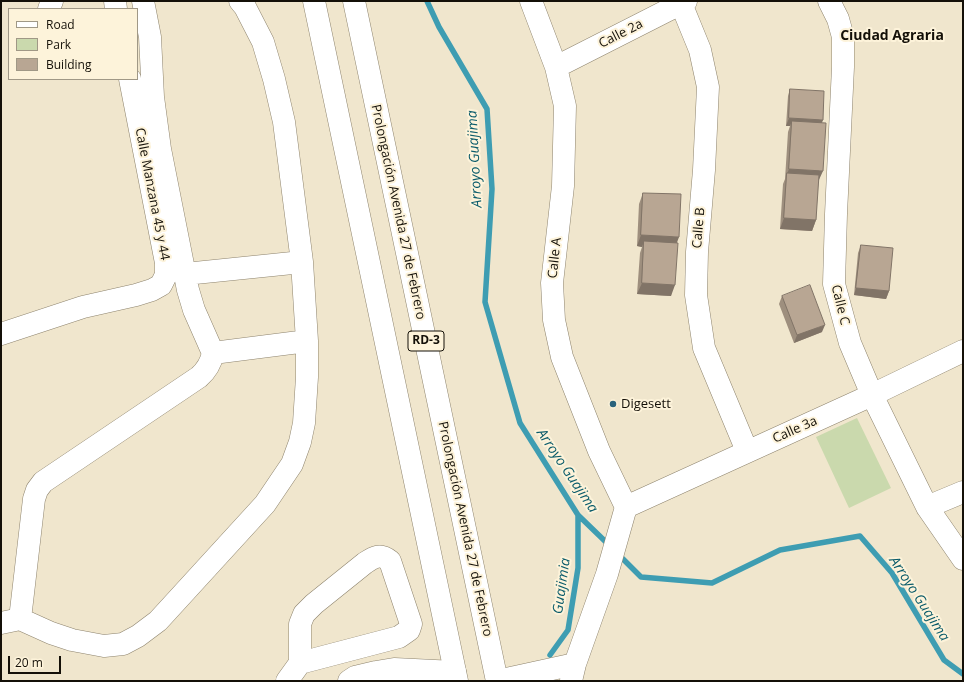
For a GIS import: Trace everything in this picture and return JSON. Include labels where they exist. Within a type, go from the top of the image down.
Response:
[{"type":"street","points":[[143,1],[150,37],[153,97],[160,149],[188,290],[194,310],[213,353],[205,372],[199,377],[43,482],[37,490],[34,500],[11,621],[72,640],[104,646],[123,644],[138,636],[158,620],[265,504],[292,464],[300,442],[304,423],[307,377],[307,341],[302,262],[284,122],[274,79],[263,42],[246,7],[240,1]]},
{"type":"street","points":[[305,1],[322,38]]},
{"type":"street","points":[[314,1],[456,676],[394,669],[355,677],[349,681]]},
{"type":"street","name":"Prolongación Avenida 27 de Febrero","points":[[354,1],[497,681]]},
{"type":"street","name":"Calle A","points":[[531,1],[556,67],[565,106],[563,186],[552,283],[554,320],[562,357],[623,516]]},
{"type":"street","name":"Calle C","points":[[829,1],[838,19],[843,37],[834,284],[850,343],[872,395],[927,507],[963,559]]},
{"type":"street","name":"Calle 2a","points":[[556,67],[682,2]]},
{"type":"street","name":"Calle B","points":[[682,2],[700,50],[708,87],[704,170],[697,252],[696,295],[704,348],[747,451]]},
{"type":"street","name":"Calle Manzana 45 y 44","points":[[1,334],[83,307],[146,292],[162,285],[166,275],[166,263],[130,80]]},
{"type":"street","points":[[185,274],[302,262]]},
{"type":"street","points":[[213,353],[307,341]]},
{"type":"street","name":"Calle 3a","points":[[623,516],[747,451],[872,395],[963,351]]},
{"type":"street","points":[[927,507],[963,492]]},
{"type":"street","points":[[497,681],[573,672],[607,574],[623,516]]},
{"type":"street","points":[[287,681],[300,663],[300,624],[304,614],[314,604],[374,557],[382,556],[390,560],[411,624],[408,630],[399,637],[300,663]]},
{"type":"green space","points":[[857,418],[891,488],[849,508],[816,437]]},
{"type":"building","points":[[790,89],[824,91],[823,120],[789,118]]},
{"type":"building","points":[[792,121],[826,123],[823,171],[789,169]]},
{"type":"building","points":[[787,173],[819,175],[816,220],[784,218]]},
{"type":"building","points":[[643,193],[681,194],[679,237],[641,235]]},
{"type":"building","points":[[644,241],[678,243],[675,285],[642,283]]},
{"type":"building","points":[[861,245],[893,248],[889,291],[856,288]]},
{"type":"building","points":[[810,285],[825,325],[797,335],[782,296]]},
{"type":"waterway","name":"Arroyo Guajima","points":[[427,1],[439,27],[487,109],[492,189],[485,302],[520,423],[578,515],[609,545]]},
{"type":"waterway","name":"Guajimia","points":[[550,655],[568,630],[578,568],[578,515]]},
{"type":"waterway","name":"Arroyo Guajima","points":[[618,554],[641,577],[712,583],[780,550],[860,536],[892,573],[944,660],[963,674]]},
{"type":"place","name":"Digesett","points":[[613,404]]},
{"type":"district","name":"Ciudad Agraria","points":[[892,36]]}]
